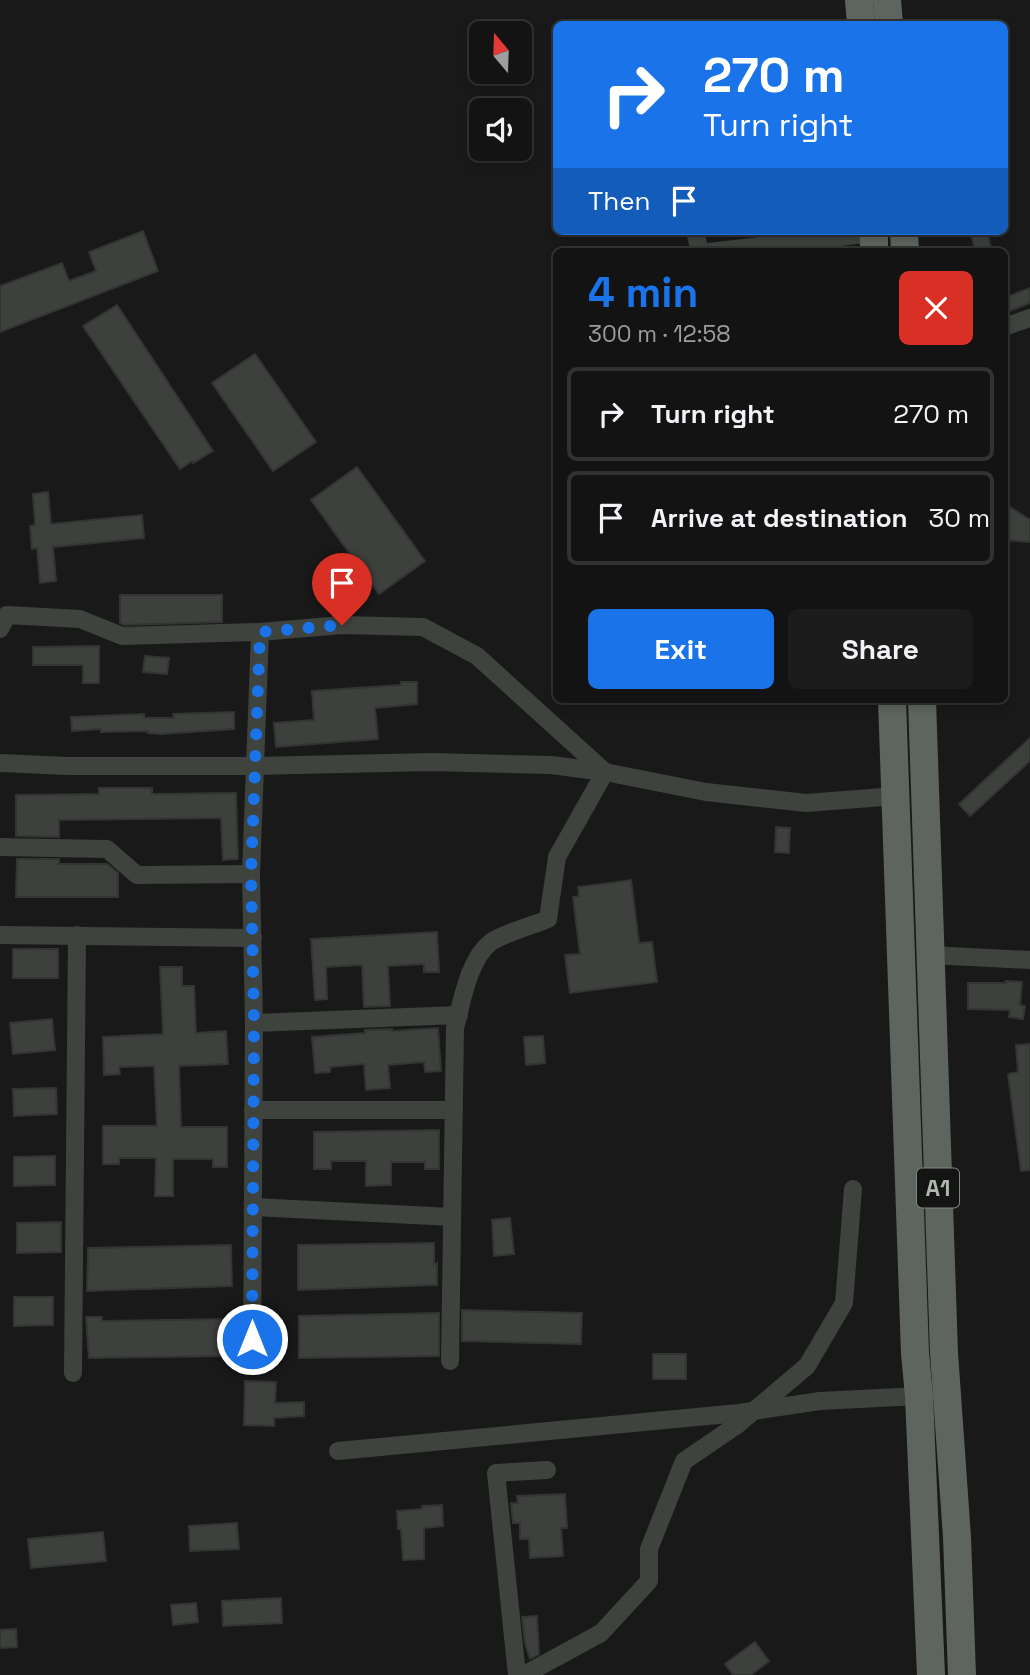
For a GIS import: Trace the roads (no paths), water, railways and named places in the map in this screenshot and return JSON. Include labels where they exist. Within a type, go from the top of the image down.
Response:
[{"type":"highway","points":[[859,0],[861,21]]},
{"type":"highway","points":[[887,0],[889,21]]},
{"type":"highway","name":"A1","points":[[892,703],[915,1353],[930,1675]]},
{"type":"highway","name":"A1","points":[[922,703],[944,1353],[957,1537],[962,1675]]},
{"type":"street","points":[[760,248],[874,239]]},
{"type":"street","points":[[1008,326],[1030,318]]},
{"type":"street","points":[[0,629],[7,615],[80,619],[122,636],[260,632],[342,625],[423,627],[477,656],[605,772]]},
{"type":"street","points":[[252,1365],[254,1023],[251,874],[260,632]]},
{"type":"street","points":[[0,763],[68,766],[431,762],[551,765],[605,772],[706,792],[806,803],[896,796]]},
{"type":"street","points":[[450,1361],[455,1028],[467,979],[491,942],[548,919],[557,857],[605,772]]},
{"type":"street","points":[[0,847],[107,849],[137,875],[251,874]]},
{"type":"street","points":[[73,1373],[77,935]]},
{"type":"street","points":[[0,936],[253,938]]},
{"type":"street","points":[[930,955],[1030,960]]},
{"type":"street","points":[[254,1023],[459,1015]]},
{"type":"street","points":[[253,1110],[454,1110]]},
{"type":"street","points":[[524,1675],[601,1633],[649,1581],[649,1549],[684,1461],[754,1410],[807,1366],[844,1303],[853,1189]]},
{"type":"street","points":[[253,1207],[452,1217]]},
{"type":"street","points":[[338,1451],[754,1410],[820,1401],[919,1396]]},
{"type":"street","points":[[517,1675],[496,1473],[547,1470]]}]
